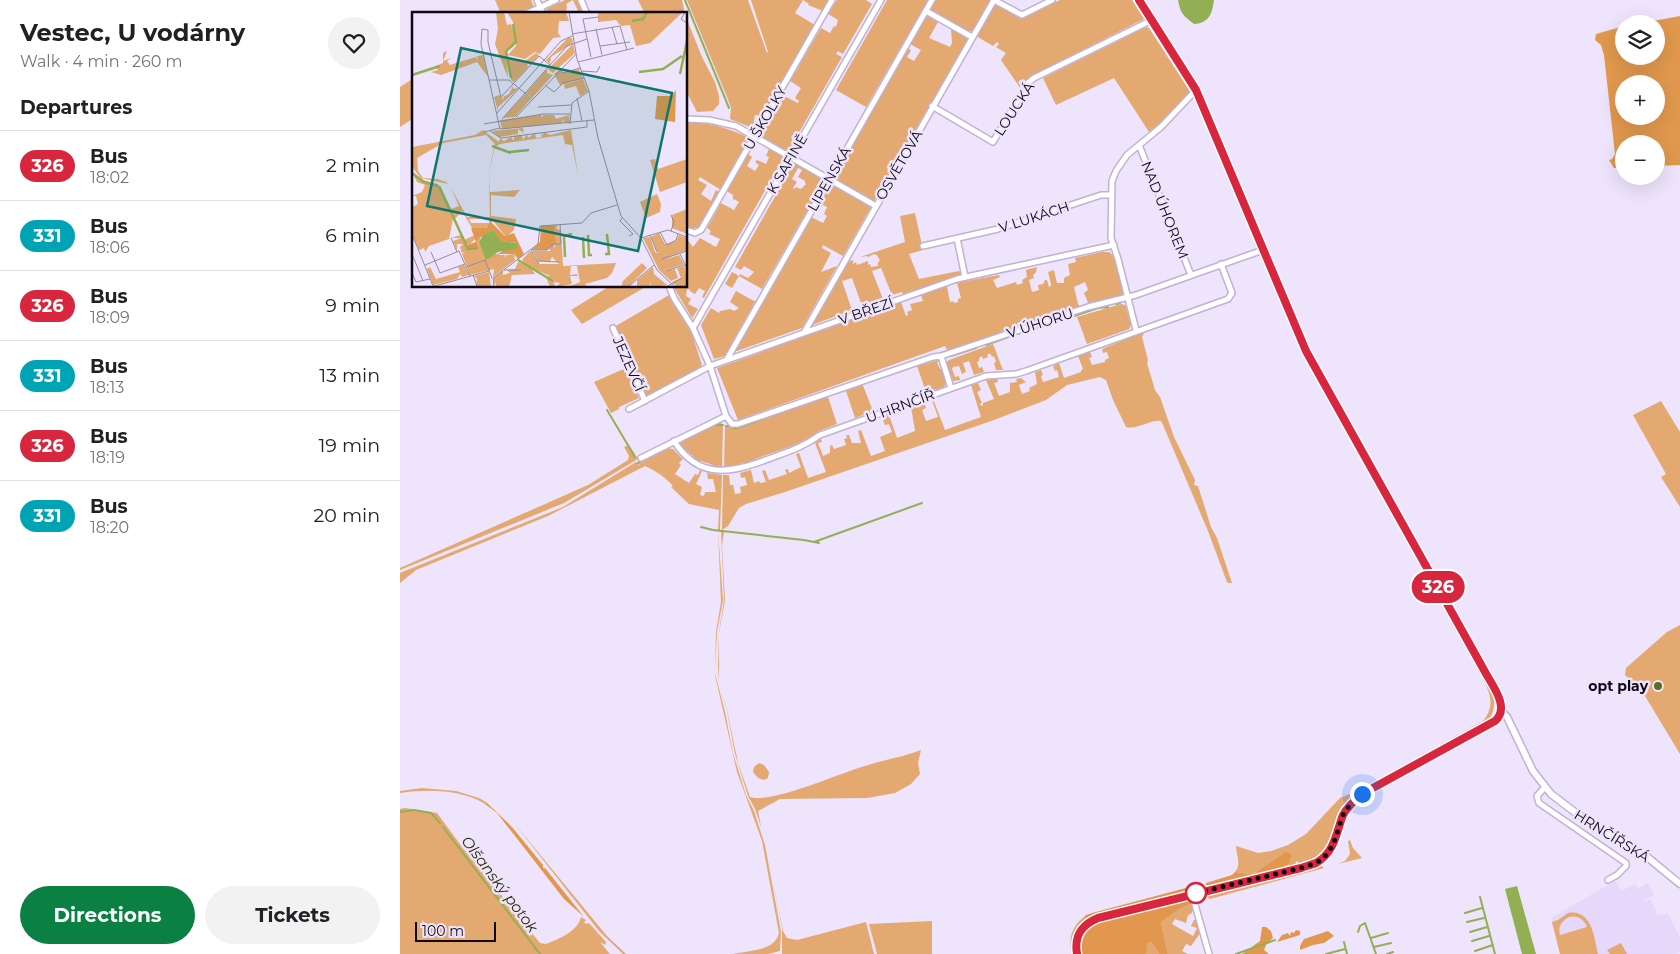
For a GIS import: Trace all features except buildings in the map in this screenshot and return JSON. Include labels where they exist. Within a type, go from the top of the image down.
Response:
[{"type":"street","points":[[537,0],[542,12]]},
{"type":"street","points":[[530,12],[556,0]]},
{"type":"street","points":[[581,0],[586,12]]},
{"type":"street","name":"U ŠKOLKY","points":[[688,231],[695,233],[701,230],[832,0]]},
{"type":"street","name":"K SAFINĚ","points":[[693,328],[880,0]]},
{"type":"street","name":"LIPENSKÁ","points":[[727,359],[932,0]]},
{"type":"street","points":[[994,0],[1022,15],[1052,0]]},
{"type":"street","name":"OSVĚTOVÁ","points":[[805,332],[994,0]]},
{"type":"street","name":"HRNČÍŘSKÁ","points":[[1139,0],[1196,90],[1306,351],[1499,698],[1502,712],[1506,715],[1534,771],[1545,787],[1576,813],[1646,856],[1679,881]]},
{"type":"street","points":[[926,11],[972,37]]},
{"type":"street","name":"LOUCKÁ","points":[[932,106],[993,142],[1028,83],[1034,78],[1152,20]]},
{"type":"street","points":[[1136,330],[1110,230],[1112,181],[1121,162],[1161,127],[1196,90]]},
{"type":"street","points":[[688,119],[719,122],[736,126],[876,206]]},
{"type":"street","name":"NAD ÚHOREM","points":[[1139,145],[1191,275]]},
{"type":"street","name":"V LUKÁCH","points":[[922,246],[998,229],[1101,195],[1111,196]]},
{"type":"street","points":[[957,238],[965,277]]},
{"type":"street","name":"V BŘEZÍ","points":[[629,409],[727,359],[965,277],[1114,245]]},
{"type":"street","name":"V ÚHORU","points":[[726,416],[732,424],[744,422],[933,357],[941,356],[1088,307],[1128,297],[1262,250]]},
{"type":"street","name":"U HRNČÍŘ","points":[[674,441],[685,456],[698,465],[723,471],[744,468],[804,446],[820,435],[951,388],[986,376],[1016,374],[1026,371],[1136,330],[1228,299],[1232,293],[1221,264]]},
{"type":"street","points":[[641,458],[726,416],[710,366],[693,328],[670,288]]},
{"type":"street","name":"JEZEVČÍ","points":[[612,328],[644,401]]},
{"type":"street","points":[[941,356],[951,388]]},
{"type":"street","points":[[1077,954],[1076,946],[1080,930],[1092,920],[1316,863],[1333,846],[1343,815],[1362,794],[1495,721],[1502,712]]},
{"type":"street","name":"HRNČÍŘSKÁ","points":[[1545,787],[1537,796],[1539,803],[1624,860],[1626,866],[1608,880]]},
{"type":"street","points":[[1192,894],[1209,954]]},
{"type":"shaded area","points":[[495,0],[531,0],[534,7],[523,12],[500,12]]},
{"type":"shaded area","points":[[565,0],[573,0],[566,4],[566,12],[547,12],[546,9]]},
{"type":"shaded area","points":[[573,0],[577,0],[583,12],[576,12],[578,11]]},
{"type":"shaded area","points":[[638,0],[682,0],[685,12],[644,12]]},
{"type":"shaded area","points":[[687,0],[748,0],[767,53],[751,0],[803,0],[795,13],[815,25],[763,116],[755,115],[753,126],[750,127],[730,119],[731,108],[729,102]]},
{"type":"shaded area","points":[[803,0],[829,0],[823,11],[808,5]]},
{"type":"shaded area","points":[[837,0],[866,0],[872,4],[843,54],[838,51],[836,54],[842,57],[788,152],[759,135],[782,95],[798,103],[799,101],[795,98],[801,88],[790,81],[821,28],[830,33],[834,26],[836,27],[838,20],[828,14]]},
{"type":"shaded area","points":[[887,0],[928,0],[866,107],[836,90]]},
{"type":"shaded area","points":[[935,0],[990,0],[972,31],[969,32],[932,11],[931,8]]},
{"type":"shaded area","points":[[1060,0],[1132,0],[1144,19],[1033,75],[1025,82],[1020,80],[1018,83],[1023,86],[1021,89],[1001,60],[1006,53],[996,47],[999,44],[997,42],[993,46],[976,36],[995,4],[1021,19]]},
{"type":"shaded area","points":[[1178,0],[1214,0],[1207,19],[1204,22],[1194,24],[1183,14]]},
{"type":"shaded area","points":[[927,15],[938,22],[929,38],[950,47],[952,43],[951,29],[968,39],[874,201],[833,178],[908,48],[911,50],[907,57],[914,61],[921,50],[910,44]]},
{"type":"shaded area","points":[[1680,16],[1680,165],[1665,166],[1665,135],[1615,135],[1615,154],[1604,55],[1601,45],[1595,40],[1596,34],[1615,29],[1615,65],[1665,65],[1665,19]]},
{"type":"shaded area","points":[[688,22],[702,57],[715,82],[719,96],[719,104],[713,111],[697,112],[688,95]]},
{"type":"shaded area","points":[[1146,27],[1149,28],[1189,90],[1189,93],[1175,110],[1149,132],[1114,78],[1056,105],[1043,78]]},
{"type":"shaded area","points":[[412,79],[412,119],[400,127],[400,87]]},
{"type":"shaded area","points":[[688,123],[719,126],[750,138],[721,190],[700,177],[698,180],[707,185],[701,194],[711,201],[716,190],[719,192],[699,228],[688,228]]},
{"type":"shaded area","points":[[769,149],[784,157],[704,298],[702,297],[705,291],[699,288],[695,294],[687,289],[686,296],[691,299],[688,304],[698,309],[692,318],[674,288],[688,288],[688,241],[693,247],[700,238],[716,247],[720,239],[709,234],[711,231],[707,228],[721,203],[734,210],[739,202],[733,200],[733,195],[727,191],[748,154],[752,157],[747,166],[755,171],[759,165],[755,162],[757,160],[766,164],[769,157],[766,156]]},
{"type":"shaded area","points":[[1615,154],[1615,168],[1609,160]]},
{"type":"shaded area","points":[[794,163],[825,180],[762,289],[739,276],[740,274],[748,278],[754,272],[744,266],[741,270],[735,267]],"holes":[[[798,168],[802,170],[798,177],[805,181],[806,184],[801,189],[796,187],[795,189],[793,188],[797,182],[792,179]]]},
{"type":"shaded area","points":[[830,184],[871,207],[843,256],[823,245],[822,248],[831,253],[821,272],[837,266],[802,328],[734,352],[811,217],[823,223],[827,216],[824,214],[827,207],[819,203]]},
{"type":"shaded area","points":[[915,213],[923,250],[909,254],[919,279],[959,271],[960,276],[904,296],[902,292],[892,295],[881,268],[872,271],[883,299],[862,306],[852,278],[842,281],[852,310],[812,325],[847,262],[853,260],[853,264],[856,262],[857,265],[868,261],[868,265],[870,264],[871,267],[878,266],[880,261],[877,255],[860,257],[905,242],[900,216]]},
{"type":"shaded area","points":[[1109,252],[1115,257],[1124,292],[1121,297],[1089,305],[1084,293],[1088,290],[1085,282],[1074,287],[1078,304],[1081,308],[1069,312],[1067,309],[1053,315],[1054,317],[1036,321],[1033,324],[1021,326],[1004,333],[1007,330],[946,353],[941,352],[947,350],[945,346],[738,420],[717,368],[901,302],[906,316],[908,315],[907,312],[912,310],[910,304],[923,301],[921,295],[947,286],[950,302],[958,302],[958,299],[961,298],[957,283],[961,282],[999,275],[1000,277],[993,280],[997,288],[1016,282],[1017,285],[1023,283],[1022,280],[1027,277],[1026,270],[1037,267],[1033,275],[1034,278],[1029,280],[1032,292],[1039,290],[1038,285],[1043,284],[1045,280],[1047,280],[1050,287],[1048,272],[1054,270],[1057,283],[1064,283],[1064,278],[1070,275],[1068,264],[1076,262],[1075,258]]},
{"type":"shaded area","points":[[732,272],[739,276],[732,288],[725,284]]},
{"type":"shaded area","points":[[607,288],[644,288],[582,324],[571,310]]},
{"type":"shaded area","points":[[736,291],[754,301],[756,300],[725,356],[714,359],[701,325],[711,308],[719,313],[720,311],[730,309],[734,311],[739,308],[730,302]]},
{"type":"shaded area","points":[[669,295],[691,331],[702,365],[697,370],[646,397],[614,327]]},
{"type":"shaded area","points":[[1121,304],[1126,307],[1131,325],[1129,329],[1087,344],[1077,317]]},
{"type":"shaded area","points":[[1150,329],[1142,337],[1155,390],[1160,397],[1174,437],[1195,480],[1194,485],[1198,486],[1232,583],[1227,582],[1208,531],[1161,421],[1130,428],[1126,427],[1106,380],[1100,377],[1067,385],[1046,400],[994,420],[746,504],[739,508],[728,526],[722,530],[723,475],[729,475],[730,485],[733,485],[735,494],[741,493],[740,487],[747,485],[745,477],[741,478],[740,473],[751,470],[754,483],[759,481],[760,483],[766,482],[762,471],[765,470],[769,480],[787,474],[785,470],[788,469],[789,473],[801,467],[796,454],[799,453],[808,478],[826,472],[815,443],[821,439],[822,442],[818,443],[823,456],[830,453],[830,446],[832,445],[834,449],[846,445],[844,439],[847,438],[846,435],[849,435],[852,443],[861,443],[858,431],[861,430],[871,456],[885,451],[880,437],[892,432],[889,424],[885,425],[882,417],[889,415],[897,438],[915,431],[911,407],[924,402],[926,408],[922,410],[926,421],[938,417],[933,399],[945,430],[981,417],[971,385],[978,383],[981,390],[977,392],[982,403],[980,403],[981,406],[983,403],[994,399],[986,380],[997,378],[998,382],[994,383],[999,396],[1010,392],[1010,383],[1017,382],[1016,379],[1021,378],[1026,382],[1019,385],[1022,394],[1030,391],[1029,388],[1037,384],[1035,372],[1041,370],[1043,382],[1059,377],[1057,370],[1055,371],[1053,366],[1059,363],[1064,378],[1081,372],[1083,369],[1078,356],[1090,352],[1092,357],[1089,358],[1092,365],[1105,362],[1109,358],[1107,352],[1103,353],[1102,349]]},
{"type":"shaded area","points":[[993,344],[1003,370],[996,370],[994,356],[992,357],[990,353],[987,355],[988,357],[983,359],[982,356],[979,358],[977,362],[979,368],[982,367],[984,372],[974,375],[969,361],[963,363],[966,372],[962,374],[959,366],[953,367],[955,377],[959,376],[960,380],[953,381],[946,363],[949,360]]},
{"type":"shaded area","points":[[938,360],[939,362],[937,362],[940,369],[942,369],[946,385],[942,388],[926,392],[917,366]]},
{"type":"shaded area","points":[[626,368],[639,398],[619,407],[619,409],[611,413],[594,382]]},
{"type":"shaded area","points":[[862,383],[873,411],[855,418],[846,391],[828,397],[837,424],[819,431],[803,442],[755,459],[755,461],[744,465],[743,463],[740,464],[739,467],[724,469],[725,426],[729,428],[741,426]]},
{"type":"shaded area","points":[[1661,401],[1680,432],[1680,507],[1661,477],[1666,474],[1633,415]]},
{"type":"shaded area","points":[[717,422],[723,425],[722,468],[713,467],[713,465],[694,460],[694,457],[681,448],[679,444],[684,439]]},
{"type":"shaded area","points":[[629,445],[638,459],[564,503],[400,570],[400,568],[588,485],[628,460],[629,456],[624,447]]},
{"type":"shaded area","points":[[668,448],[673,449],[683,459],[679,463],[681,465],[675,474],[689,483],[695,474],[698,475],[700,470],[702,471],[696,484],[702,487],[700,495],[704,496],[705,492],[716,492],[713,479],[708,479],[707,473],[722,475],[720,530],[718,530],[719,510],[689,504],[671,487],[673,486],[667,480],[645,466],[548,516],[416,570],[400,583],[400,573],[563,507],[636,462],[640,466],[639,464]]},
{"type":"shaded area","points":[[718,531],[723,600],[717,632],[715,671],[716,632],[721,602]]},
{"type":"shaded area","points":[[721,531],[724,531],[722,546],[725,600],[719,633],[724,600]]},
{"type":"shaded area","name":"opt play","points":[[1680,625],[1680,754],[1642,691],[1625,675],[1626,668],[1667,632]]},
{"type":"shaded area","points":[[719,633],[719,683],[718,666]]},
{"type":"shaded area","points":[[1476,662],[1489,683],[1494,698],[1494,706],[1488,721],[1354,797],[1328,848],[1314,860],[1300,864],[1297,861],[1294,866],[1276,871],[1289,864],[1250,874],[1235,872],[1238,862],[1236,846],[1258,853],[1288,845],[1306,834],[1340,798],[1359,790],[1483,721],[1488,714],[1490,699],[1486,684],[1474,663]]},
{"type":"shaded area","points":[[715,673],[733,753],[746,795],[754,811],[765,845],[781,932],[780,951],[768,954],[733,954],[767,947],[776,939],[779,933],[762,841],[737,772]]},
{"type":"shaded area","points":[[719,683],[727,710],[738,763],[750,797],[760,798],[789,792],[865,766],[921,750],[918,763],[920,774],[911,784],[895,793],[867,798],[780,799],[758,811],[761,827],[748,796],[735,754],[727,711]]},
{"type":"shaded area","points":[[759,763],[764,765],[769,772],[768,778],[764,780],[758,778],[753,772],[754,767]]},
{"type":"shaded area","points":[[422,788],[456,791],[486,802],[485,804],[465,795],[444,791],[400,793],[400,791]]},
{"type":"shaded area","points":[[486,802],[512,827],[584,917],[564,899],[497,813],[485,804]]},
{"type":"shaded area","points":[[405,808],[437,813],[470,858],[540,943],[546,944],[567,934],[576,926],[581,917],[606,942],[605,945],[600,942],[610,954],[400,954],[400,809]]},
{"type":"shaded area","points":[[514,823],[607,936],[626,954],[623,954],[599,931]]},
{"type":"shaded area","points":[[1350,840],[1353,848],[1362,858],[1338,864],[1345,861],[1350,854],[1348,841]]},
{"type":"shaded area","points":[[1286,852],[1292,856],[1289,864],[1276,871],[1213,887],[1206,885],[1206,883],[1232,875],[1235,872],[1255,873]]},
{"type":"shaded area","points":[[1319,864],[1324,868],[1210,899],[1204,895]]},
{"type":"shaded area","points":[[771,872],[783,931],[787,938],[797,940],[866,922],[874,954],[782,954],[782,928]]},
{"type":"shaded area","points":[[1615,881],[1621,891],[1635,884],[1638,889],[1648,883],[1654,895],[1643,901],[1645,902],[1650,899],[1657,915],[1661,914],[1662,916],[1667,913],[1680,937],[1680,952],[1676,954],[1560,954],[1551,918]]},
{"type":"shaded area","points":[[1197,885],[1198,889],[1181,893],[1181,895],[1087,919],[1085,917],[1092,913]]},
{"type":"shaded area","points":[[1517,886],[1536,954],[1522,954],[1505,889]]},
{"type":"shaded area","points":[[1188,900],[1192,904],[1161,922],[1168,954],[1159,954],[1150,942],[1147,944],[1146,954],[1080,954],[1082,937],[1093,925],[1133,911]]},
{"type":"shaded area","points":[[1192,904],[1194,908],[1191,914],[1188,915],[1186,923],[1175,919],[1172,924],[1193,936],[1197,928],[1191,926],[1194,920],[1197,919],[1201,932],[1191,946],[1186,944],[1182,951],[1188,954],[1168,954],[1161,922]]},
{"type":"shaded area","points":[[1568,913],[1582,915],[1587,920],[1593,933],[1598,954],[1560,954],[1552,922]],"holes":[[[1572,917],[1582,920],[1587,927],[1560,935],[1559,929],[1562,922]]]},
{"type":"shaded area","points":[[1086,915],[1087,919],[1091,918],[1081,924],[1075,933],[1072,943],[1072,954],[1071,937],[1072,932],[1077,923]]},
{"type":"shaded area","points":[[932,921],[932,954],[877,954],[869,924]]},
{"type":"shaded area","points":[[1262,927],[1266,927],[1271,931],[1273,938],[1267,943],[1264,950],[1269,954],[1242,954],[1260,941]]},
{"type":"shaded area","points":[[1296,930],[1300,931],[1300,935],[1277,942],[1282,935],[1288,933],[1290,936],[1291,932],[1294,933]]},
{"type":"shaded area","points":[[1328,931],[1334,936],[1324,943],[1300,950],[1304,939]]},
{"type":"shaded area","points":[[1150,942],[1159,954],[1146,954],[1145,949]]},
{"type":"shaded area","points":[[1621,943],[1627,954],[1610,954],[1607,950]]},
{"type":"waterway","points":[[685,0],[729,108]]},
{"type":"waterway","points":[[1116,304],[1120,303]]},
{"type":"waterway","points":[[1068,318],[1098,308],[1108,307]]},
{"type":"waterway","points":[[1017,334],[1063,319]]},
{"type":"waterway","points":[[986,345],[1008,337]]},
{"type":"waterway","points":[[951,356],[976,348]]},
{"type":"waterway","points":[[868,382],[932,360]]},
{"type":"waterway","points":[[726,426],[736,428],[795,407]]},
{"type":"waterway","points":[[607,410],[635,457]]},
{"type":"waterway","points":[[683,440],[713,425],[723,425]]},
{"type":"waterway","points":[[638,463],[660,451]]},
{"type":"waterway","points":[[814,542],[922,503]]},
{"type":"waterway","points":[[701,527],[819,543]]},
{"type":"waterway","name":"Olšanský potok","points":[[400,812],[414,810],[431,813],[440,823]]},
{"type":"waterway","name":"Olšanský potok","points":[[443,827],[540,954]]},
{"type":"waterway","points":[[1480,897],[1495,954]]},
{"type":"waterway","points":[[1465,913],[1482,908]]},
{"type":"waterway","points":[[1467,922],[1484,918]]},
{"type":"waterway","points":[[1358,932],[1360,926],[1365,923],[1376,954]]},
{"type":"waterway","points":[[1470,932],[1487,927]]},
{"type":"waterway","points":[[1371,938],[1388,933]]},
{"type":"waterway","points":[[1472,941],[1489,936]]},
{"type":"waterway","points":[[1236,954],[1275,940]]},
{"type":"waterway","points":[[1344,942],[1347,954]]},
{"type":"waterway","points":[[1374,947],[1391,943]]},
{"type":"waterway","points":[[1475,951],[1493,945]]},
{"type":"waterway","points":[[1326,954],[1345,949]]},
{"type":"waterway","points":[[1387,954],[1393,952]]},
{"type":"bus line","name":"326","points":[[1077,954],[1076,946],[1080,930],[1086,924],[1098,918],[1316,863],[1333,846],[1343,815],[1362,794],[1495,721],[1502,712],[1499,698],[1484,670],[1306,351],[1196,90],[1139,0]]},
{"type":"place","name":"opt play","points":[[1658,686]]},
{"type":"route","points":[[1196,893],[1192,894],[1301,868],[1316,863],[1333,846],[1343,815],[1362,794]]}]
